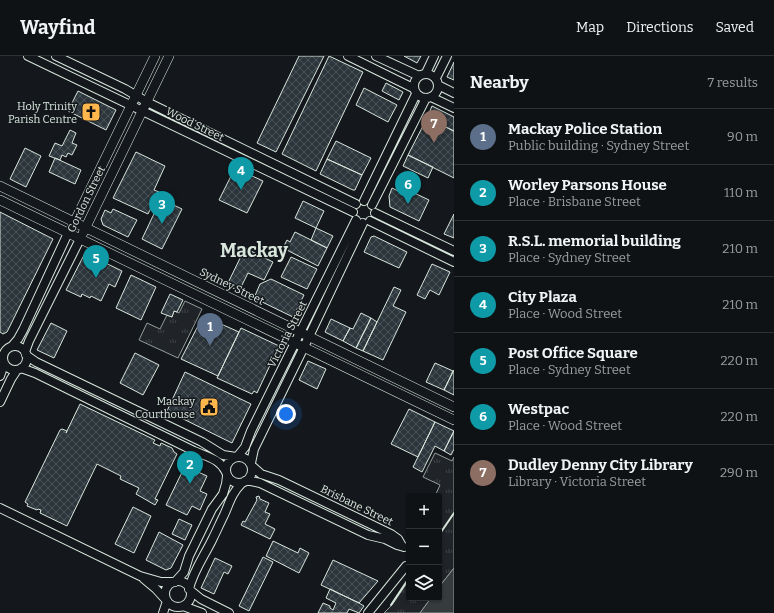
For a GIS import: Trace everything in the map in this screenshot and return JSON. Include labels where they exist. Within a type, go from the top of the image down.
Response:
[{"type":"main road","name":"Gordon Street","points":[[68,234],[155,56]]},
{"type":"main road","name":"Gordon Street","points":[[80,239],[169,56]]},
{"type":"main road","name":"Sydney Street","points":[[0,186],[454,408]]},
{"type":"main road","points":[[0,200],[454,420]]},
{"type":"street","name":"Wood Street","points":[[28,56],[360,219],[414,242],[454,262]]},
{"type":"street","name":"Wood Street","points":[[56,56],[125,88],[147,102],[374,209]]},
{"type":"street","points":[[348,56],[415,91]]},
{"type":"street","points":[[376,56],[422,74],[429,74],[437,82],[454,93]]},
{"type":"street","points":[[434,56],[422,74],[414,81],[415,91],[419,97],[429,98],[454,108]]},
{"type":"street","points":[[415,91],[360,202],[360,219],[374,216],[374,209],[429,98],[436,92],[437,82],[447,56]]},
{"type":"street","points":[[374,209],[454,251]]},
{"type":"street","name":"Victoria Street","points":[[236,457],[246,445],[295,342],[360,219]]},
{"type":"street","name":"Victoria Street","points":[[251,464],[254,449],[309,337],[360,219]]},
{"type":"street","points":[[414,242],[418,233]]},
{"type":"street","name":"Gordon Street","points":[[11,347],[23,330],[68,234]]},
{"type":"street","name":"Gordon Street","points":[[26,354],[29,341],[80,239]]},
{"type":"street","points":[[436,253],[441,244]]},
{"type":"street","points":[[0,345],[20,347],[36,362],[202,442],[223,455],[245,457],[251,464],[250,476],[234,492],[202,561],[192,576],[190,598],[187,603],[180,608]]},
{"type":"street","points":[[0,376],[4,352],[11,347]]},
{"type":"street","points":[[0,402],[11,379],[26,363],[26,354]]},
{"type":"street","points":[[2,360],[10,370],[20,369],[35,373],[215,460],[221,464],[233,482],[243,482]]},
{"type":"street","points":[[163,613],[166,600],[166,589],[184,572],[189,556],[212,509],[223,494],[230,462],[236,457]]},
{"type":"street","name":"Brisbane Street","points":[[243,482],[249,480],[260,483],[368,535],[385,539],[397,546],[403,546],[395,536],[279,480],[261,474],[251,464]]},
{"type":"street","points":[[0,508],[140,576],[160,582],[184,583],[201,599],[230,613]]},
{"type":"street","points":[[374,536],[378,531],[377,527]]},
{"type":"street","points":[[368,613],[406,566]]},
{"type":"street","points":[[140,576],[156,589],[172,606],[202,613]]},
{"type":"green space","points":[[185,301],[202,309],[178,358],[139,340],[147,323],[160,329],[167,315],[172,317],[174,311],[179,313]]},
{"type":"green space","points":[[435,453],[452,461],[454,457],[454,568],[442,583],[442,493],[436,493],[440,485],[423,477]]},
{"type":"green space","points":[[406,584],[406,601],[429,601],[420,613],[384,613],[392,605]]},
{"type":"shaded area","points":[[454,568],[454,613],[420,613],[429,601],[442,601],[442,583]]},
{"type":"building","points":[[299,56],[324,56],[276,152],[257,143]]},
{"type":"building","points":[[329,56],[363,72],[316,171],[282,154]]},
{"type":"building","points":[[404,56],[421,56],[417,63]]},
{"type":"building","points":[[454,62],[454,80],[447,77]]},
{"type":"building","points":[[386,83],[403,92],[399,100],[382,91]]},
{"type":"building","points":[[364,88],[397,105],[388,122],[356,105]]},
{"type":"building","points":[[78,91],[116,110],[106,130],[68,111]]},
{"type":"building","points":[[432,106],[454,117],[454,131],[427,118]]},
{"type":"building","points":[[427,118],[454,131],[454,178],[408,155]]},
{"type":"building","points":[[70,130],[76,133],[72,143],[77,145],[72,155],[68,153],[66,157],[62,155],[60,160],[49,156],[55,143],[62,146]]},
{"type":"building","points":[[336,141],[371,158],[362,175],[327,159]]},
{"type":"building","points":[[25,148],[41,156],[26,187],[10,179]]},
{"type":"building","points":[[136,152],[165,166],[154,190],[159,192],[148,214],[113,198]]},
{"type":"building","points":[[408,155],[433,167],[428,178],[403,166]]},
{"type":"building","points":[[55,158],[81,170],[75,184],[49,172]]},
{"type":"building","points":[[327,159],[362,175],[355,190],[320,174]]},
{"type":"building","points":[[235,168],[263,181],[247,213],[219,200]]},
{"type":"building","points":[[392,188],[408,196],[410,191],[429,200],[419,221],[390,207],[389,196]]},
{"type":"building","points":[[161,199],[182,209],[162,249],[142,239]]},
{"type":"building","points":[[303,201],[324,211],[316,228],[295,218]]},
{"type":"building","points":[[113,209],[137,220],[128,237],[103,225],[101,219],[105,210],[111,213]]},
{"type":"building","points":[[0,212],[53,239],[7,332],[3,334],[0,332]]},
{"type":"building","points":[[454,214],[454,238],[444,234]]},
{"type":"building","points":[[316,228],[333,236],[327,248],[311,240]]},
{"type":"building","points":[[295,232],[327,248],[318,266],[283,248],[287,240],[290,242]]},
{"type":"building","points":[[374,236],[407,252],[399,268],[364,252],[371,237]]},
{"type":"building","points":[[245,248],[273,262],[264,280],[248,273],[239,291],[227,285]]},
{"type":"building","points":[[85,253],[122,271],[115,287],[109,284],[101,301],[91,296],[90,298],[82,294],[81,297],[66,290]]},
{"type":"building","points":[[291,257],[317,269],[307,289],[281,277]]},
{"type":"building","points":[[432,264],[450,272],[439,295],[430,290],[425,299],[417,295]]},
{"type":"building","points":[[131,275],[156,287],[141,320],[116,308]]},
{"type":"building","points":[[271,279],[304,295],[293,317],[254,298],[260,284]]},
{"type":"building","points":[[394,287],[401,290],[393,306],[406,312],[383,360],[363,351]]},
{"type":"building","points":[[170,294],[183,300],[177,312],[174,311],[172,317],[161,313]]},
{"type":"building","points":[[361,313],[371,318],[356,348],[343,341],[350,328],[353,329]]},
{"type":"building","points":[[203,316],[239,332],[218,376],[181,359]]},
{"type":"building","points":[[371,318],[377,322],[363,351],[356,348]]},
{"type":"building","points":[[331,319],[350,328],[343,341],[325,332]]},
{"type":"building","points":[[51,323],[67,331],[54,358],[37,350]]},
{"type":"building","points":[[241,328],[279,346],[257,393],[254,391],[252,394],[217,378]]},
{"type":"building","points":[[135,353],[159,365],[143,395],[120,383]]},
{"type":"building","points":[[308,361],[326,369],[317,389],[299,380]]},
{"type":"building","points":[[435,363],[453,371],[444,390],[426,382]]},
{"type":"building","points":[[454,370],[454,395],[444,390]]},
{"type":"building","name":"Mackay Courthouse","points":[[185,372],[251,404],[232,443],[167,411]]},
{"type":"building","points":[[80,404],[155,440],[153,443],[160,446],[161,443],[172,448],[177,454],[155,499],[158,500],[155,505],[136,494],[139,488],[120,479],[121,476],[97,464],[67,526],[40,513],[41,510],[27,506],[28,504],[25,502],[60,430],[62,429],[67,431]]},
{"type":"building","points":[[409,409],[435,422],[418,457],[391,444]]},
{"type":"building","points":[[435,422],[454,431],[444,451],[435,446],[422,472],[413,467]]},
{"type":"building","points":[[454,431],[454,449],[451,455],[444,451]]},
{"type":"building","points":[[185,466],[207,476],[200,491],[207,494],[200,510],[192,506],[187,515],[166,505]]},
{"type":"building","points":[[259,496],[260,499],[269,503],[265,512],[270,514],[265,524],[275,529],[270,539],[241,525],[243,521],[245,522],[257,500],[256,497]]},
{"type":"building","points":[[133,507],[151,516],[134,553],[115,544]]},
{"type":"building","points":[[179,519],[192,525],[185,540],[172,534]]},
{"type":"building","points":[[159,532],[183,545],[171,568],[166,570],[146,560]]},
{"type":"building","points":[[273,541],[298,553],[300,548],[309,553],[299,573],[266,556]]},
{"type":"building","points":[[263,557],[273,562],[249,611],[239,606]]},
{"type":"building","points":[[215,558],[232,566],[228,574],[224,572],[214,594],[201,588]]},
{"type":"building","points":[[333,560],[378,581],[359,603],[321,585]]},
{"type":"building","points":[[330,589],[364,606],[359,613],[349,609],[347,613],[318,613],[323,603],[330,606],[333,610],[336,603],[326,598]]},
{"type":"wall","points":[[442,531],[454,513]]},
{"type":"wall","points":[[391,605],[406,582]]},
{"type":"place","name":"Holy Trinity Parish Centre","points":[[91,112]]},
{"type":"place","name":"Dudley Denny City Library","points":[[434,143]]},
{"type":"place","name":"City Plaza","points":[[241,190]]},
{"type":"place","name":"Westpac","points":[[408,204]]},
{"type":"place","name":"R.S.L. memorial building","points":[[162,224]]},
{"type":"place","name":"Post Office Square","points":[[96,278]]},
{"type":"place","name":"Mackay Police Station","points":[[210,346]]},
{"type":"place","name":"Mackay Courthouse","points":[[209,407]]},
{"type":"place","name":"Worley Parsons House","points":[[190,484]]},
{"type":"district","name":"Mackay","points":[[254,250]]}]
